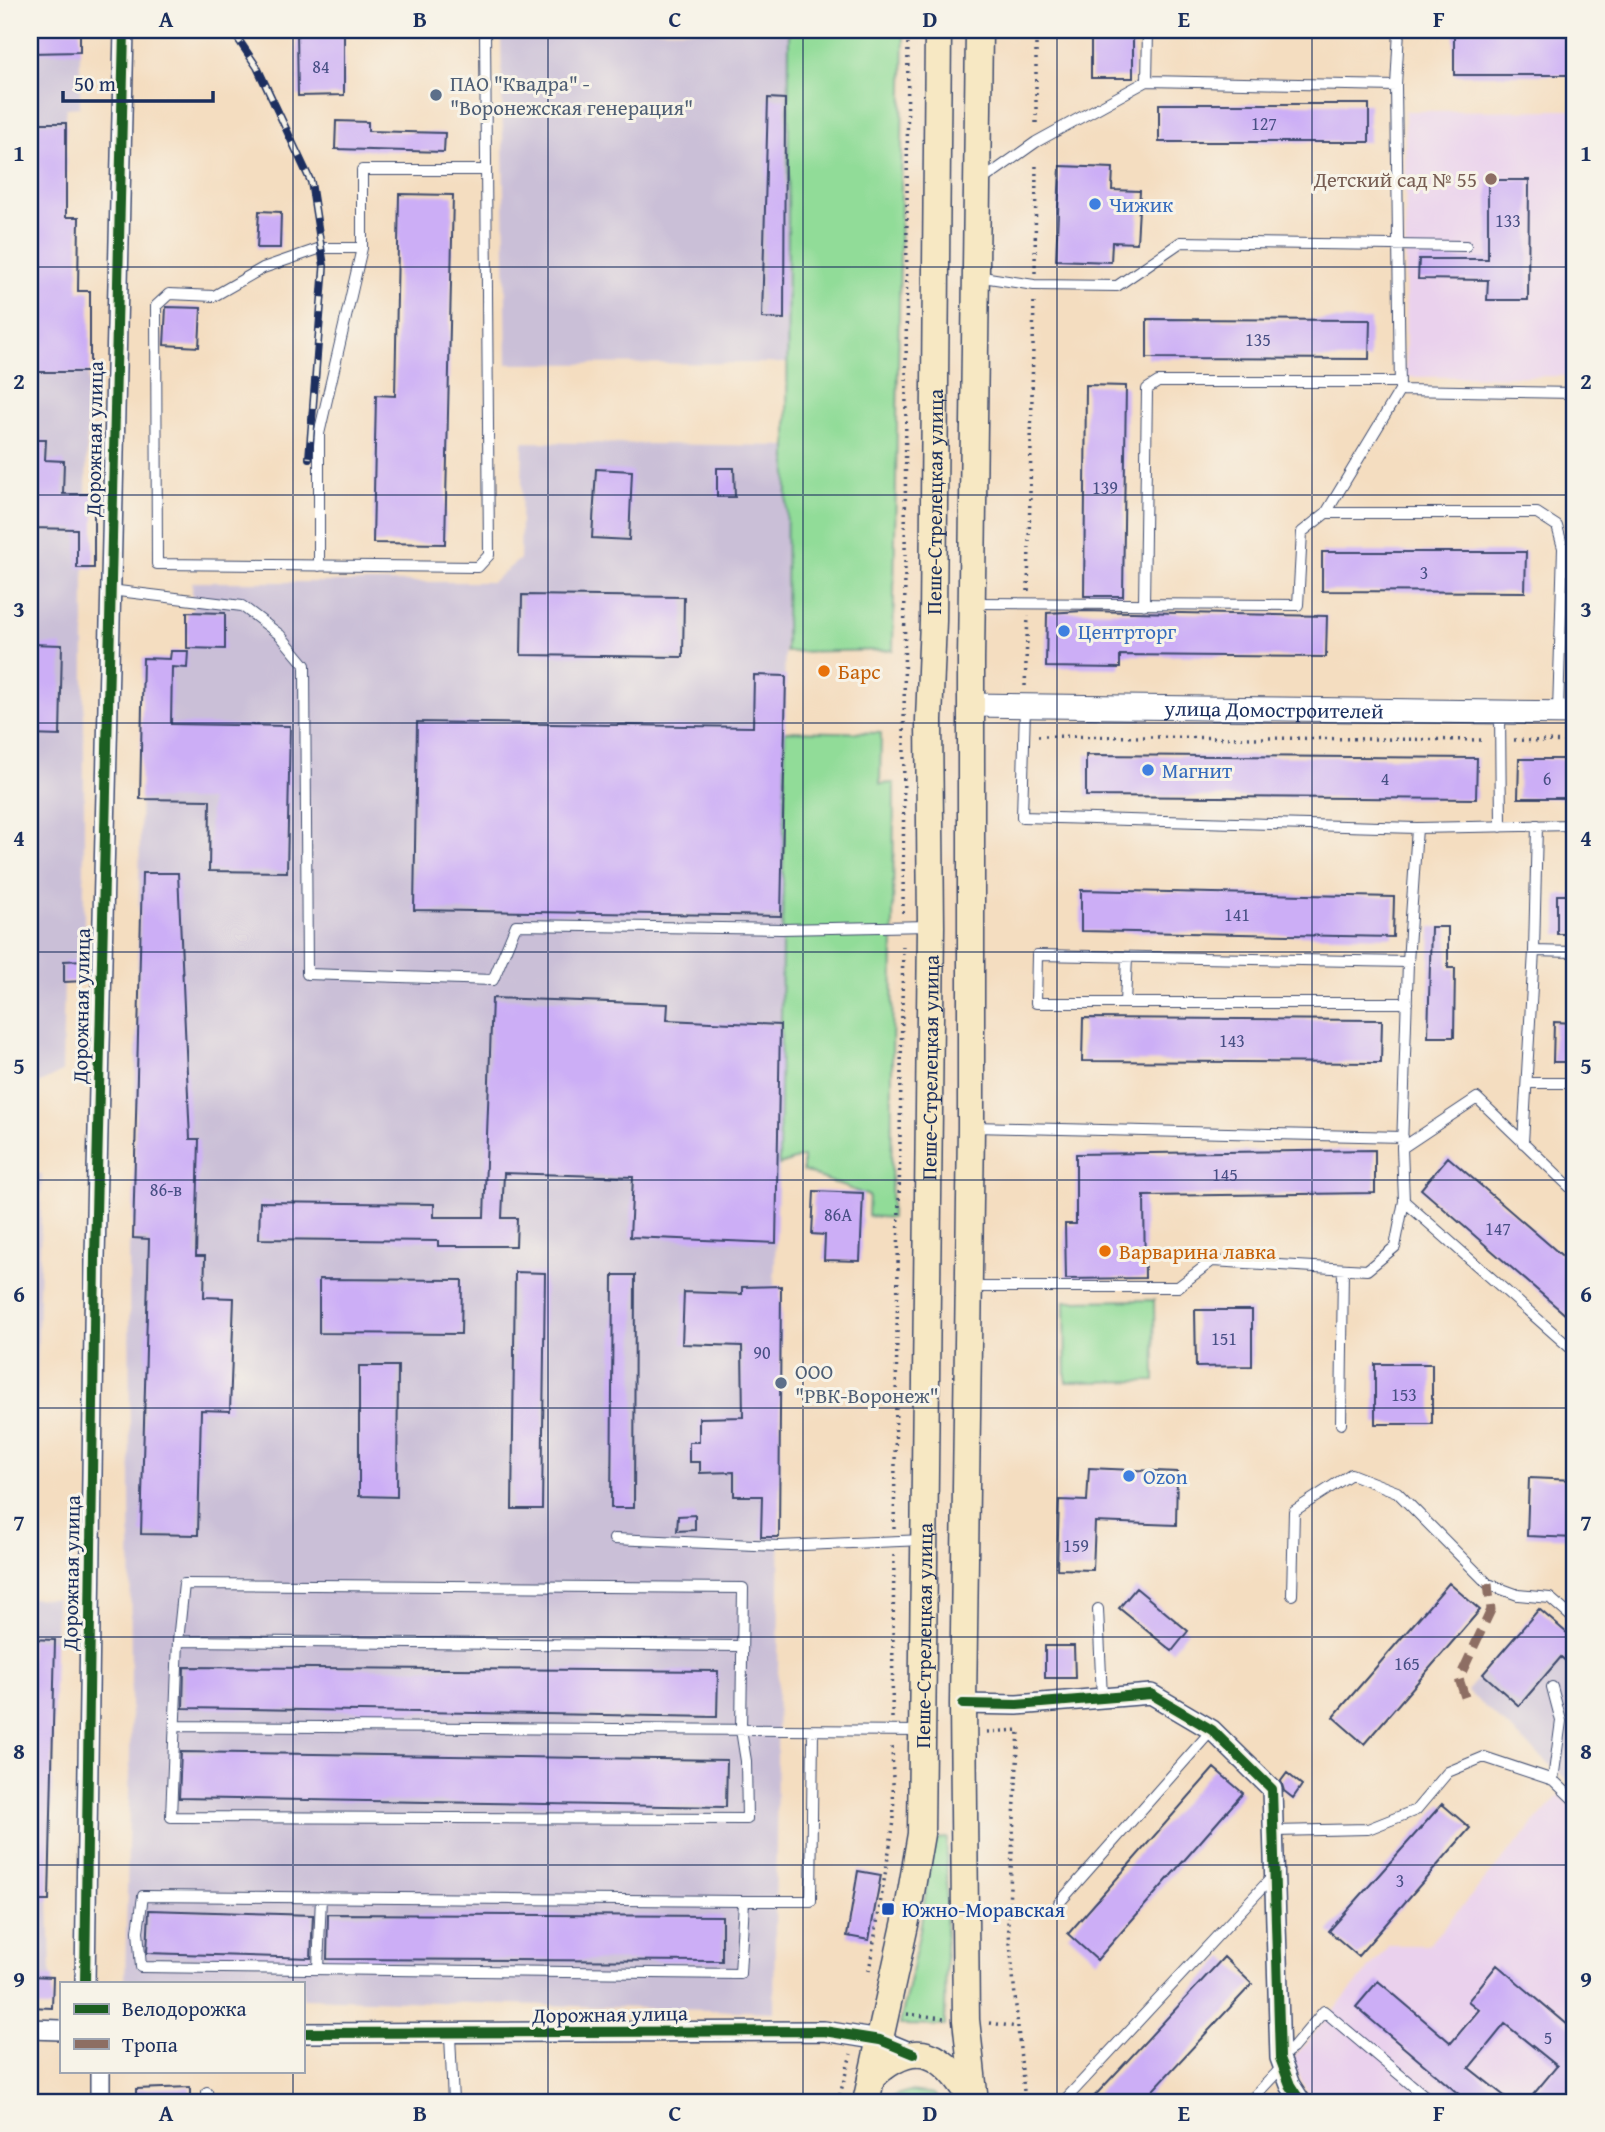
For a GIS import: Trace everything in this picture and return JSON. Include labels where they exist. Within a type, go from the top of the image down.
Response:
[{"type":"main road","name":"Пеше-Стрелецкая улица","points":[[869,2090],[868,2038],[887,2012],[921,1834],[931,926],[929,720],[933,621],[938,30]]},
{"type":"main road","name":"Пеше-Стрелецкая улица","points":[[974,2102],[966,2020],[963,1704],[971,1127],[972,603],[979,30]]},
{"type":"main road","points":[[869,2090],[890,2061],[903,2054],[914,2054],[934,2058],[949,2066],[974,2102]]},
{"type":"street","name":"Дорожная улица","points":[[85,1982],[95,1256],[124,30]]},
{"type":"street","name":"улица Домостроителей","points":[[973,705],[1567,713]]},
{"type":"street","points":[[963,1704],[1017,1705],[1151,1694],[1212,1730],[1272,1789],[1281,2062],[1301,2102]]},
{"type":"street","points":[[30,2029],[60,2030]]},
{"type":"street","name":"Дорожная улица","points":[[304,2034],[824,2031],[868,2038],[914,2054]]},
{"type":"street","points":[[100,2072],[100,2102]]},
{"type":"lane","points":[[362,248],[321,248],[263,268],[214,296],[169,294],[156,306],[158,564],[478,567],[489,555],[485,30]]},
{"type":"lane","points":[[1147,81],[1148,30]]},
{"type":"lane","points":[[972,603],[1298,605],[1302,532],[1326,513],[1399,386],[1396,86],[1399,30]]},
{"type":"lane","points":[[977,183],[1036,142],[1147,81],[1396,86]]},
{"type":"lane","points":[[319,566],[319,434],[362,248],[362,170],[486,170]]},
{"type":"lane","points":[[976,276],[1034,285],[1117,286],[1181,242],[1466,246]]},
{"type":"lane","points":[[1144,605],[1147,389],[1158,382],[1399,386],[1575,393]]},
{"type":"lane","points":[[1326,513],[1537,513],[1557,526],[1563,548],[1567,713]]},
{"type":"lane","points":[[1563,548],[1575,548]]},
{"type":"lane","points":[[110,590],[242,606],[280,635],[305,665],[307,974],[493,980],[516,925],[781,929],[931,926]]},
{"type":"lane","points":[[1025,706],[1022,817],[1417,828],[1575,825]]},
{"type":"lane","points":[[1500,713],[1501,827]]},
{"type":"lane","points":[[1523,1143],[1534,951],[1537,825]]},
{"type":"lane","points":[[969,1287],[1178,1287],[1212,1261],[1367,1270],[1395,1247],[1404,1201],[1402,1142],[1408,962],[1417,828]]},
{"type":"lane","points":[[1534,951],[1575,951]]},
{"type":"lane","points":[[1407,1003],[1036,1003],[1037,955],[1408,962]]},
{"type":"lane","points":[[1125,1003],[1127,957]]},
{"type":"lane","points":[[1527,1083],[1575,1083]]},
{"type":"lane","points":[[971,1127],[1402,1142],[1478,1098],[1575,1192]]},
{"type":"lane","points":[[1404,1201],[1575,1352]]},
{"type":"lane","points":[[1342,1424],[1343,1269]]},
{"type":"lane","points":[[1292,1595],[1294,1511],[1351,1474],[1397,1492],[1488,1584],[1518,1595],[1550,1598],[1575,1620]]},
{"type":"lane","points":[[614,1539],[779,1546],[925,1540]]},
{"type":"lane","points":[[184,1584],[743,1588],[741,1730],[747,1761],[747,1819],[171,1817],[178,1640],[184,1584]]},
{"type":"lane","points":[[1098,1609],[1102,1698]]},
{"type":"lane","points":[[178,1640],[742,1646]]},
{"type":"lane","points":[[1552,1686],[1561,1721],[1553,1780]]},
{"type":"lane","points":[[176,1726],[923,1731]]},
{"type":"lane","points":[[1059,1903],[1212,1730]]},
{"type":"lane","points":[[744,1901],[740,1973],[141,1967],[138,1931],[143,1896],[811,1901],[813,1731]]},
{"type":"lane","points":[[1274,1831],[1367,1829],[1416,1810],[1448,1772],[1484,1757],[1553,1780],[1575,1801]]},
{"type":"lane","points":[[1063,2102],[1276,1872]]},
{"type":"lane","points":[[318,1969],[321,1898]]},
{"type":"lane","points":[[1249,2102],[1324,2011],[1432,2102]]},
{"type":"lane","points":[[450,2035],[453,2102]]},
{"type":"path","points":[[868,1980],[894,1821],[892,1732],[903,927],[908,30]]},
{"type":"path","points":[[1025,706],[1034,285],[1036,30]]},
{"type":"path","points":[[1023,736],[1575,742]]},
{"type":"path","points":[[964,1733],[1018,1730],[1008,1922],[1025,2102]]},
{"type":"path","points":[[887,2012],[1018,2027]]},
{"type":"path","points":[[838,2102],[868,2038]]},
{"type":"shaded area","points":[[30,30],[80,30],[80,107],[66,108],[68,291],[90,291],[86,493],[94,494],[94,568],[84,568],[84,960],[64,982],[62,1072],[36,1085],[35,1173],[42,1174],[33,1533],[30,1533]]},
{"type":"shaded area","points":[[501,30],[789,30],[787,363],[507,364]]},
{"type":"shaded area","name":"Детский сад № 55","points":[[1575,110],[1575,376],[1406,377],[1405,111]]},
{"type":"shaded area","points":[[523,442],[787,446],[779,1165],[774,1286],[781,1286],[780,1496],[772,1496],[771,1508],[780,1508],[774,2012],[304,1998],[304,1982],[125,1982],[131,1709],[129,1244],[133,1238],[143,658],[170,659],[171,651],[187,651],[187,612],[192,612],[192,582],[492,582],[520,559]]},
{"type":"shaded area","points":[[30,1598],[56,1599],[49,1901],[52,2008],[30,2007]]},
{"type":"shaded area","points":[[1539,1609],[1575,1640],[1575,1787],[1467,1691]]},
{"type":"shaded area","points":[[1559,1795],[1575,1810],[1575,2102],[1312,2102],[1292,2060],[1389,1945],[1428,1945]]},
{"type":"green space","points":[[789,30],[904,30],[893,650],[786,652]]},
{"type":"green space","points":[[785,731],[881,733],[880,784],[894,783],[891,1218],[868,1216],[869,1196],[803,1171],[803,1157],[779,1165]]},
{"type":"green space","points":[[1154,1300],[1155,1381],[1066,1382],[1065,1301]]},
{"type":"green space","points":[[947,1838],[945,2026],[900,2025],[920,1930],[934,1839]]},
{"type":"green space","points":[[910,2091],[934,2094],[941,2102],[887,2102],[896,2095]]},
{"type":"building","points":[[30,30],[80,30],[80,52],[30,53]]},
{"type":"building","points":[[297,30],[344,30],[344,95],[298,96]]},
{"type":"building","points":[[1091,30],[1133,30],[1133,78],[1091,78]]},
{"type":"building","points":[[1454,30],[1575,30],[1575,75],[1454,75]]},
{"type":"building","points":[[768,98],[785,99],[784,319],[762,318]]},
{"type":"building","points":[[1159,104],[1369,104],[1369,142],[1159,142]]},
{"type":"building","points":[[336,121],[368,122],[368,131],[445,133],[444,152],[335,149]]},
{"type":"building","points":[[30,123],[66,123],[66,217],[79,217],[78,291],[90,291],[90,372],[30,372]]},
{"type":"building","points":[[1060,166],[1113,168],[1112,190],[1140,191],[1137,243],[1112,242],[1111,262],[1056,260]]},
{"type":"building","points":[[1488,180],[1529,180],[1528,300],[1487,300],[1488,280],[1418,279],[1419,259],[1488,259]]},
{"type":"building","points":[[399,194],[453,195],[445,544],[373,543],[376,395],[395,396]]},
{"type":"building","points":[[259,211],[281,212],[280,248],[257,248]]},
{"type":"building","points":[[166,307],[201,308],[199,347],[164,345]]},
{"type":"building","points":[[1147,319],[1370,320],[1369,359],[1147,358]]},
{"type":"building","points":[[1086,385],[1126,386],[1123,596],[1084,596]]},
{"type":"building","points":[[30,440],[46,440],[45,460],[64,461],[63,494],[94,494],[94,568],[77,568],[77,529],[30,528]]},
{"type":"building","points":[[717,468],[734,468],[735,497],[717,497]]},
{"type":"building","points":[[596,469],[632,471],[629,540],[592,538]]},
{"type":"building","points":[[1322,552],[1526,552],[1525,592],[1322,591]]},
{"type":"building","points":[[522,595],[684,597],[683,657],[521,655]]},
{"type":"building","points":[[1083,611],[1327,616],[1326,657],[1120,655],[1120,668],[1046,667],[1047,613]]},
{"type":"building","points":[[187,612],[225,613],[225,649],[187,648]]},
{"type":"building","points":[[30,644],[62,645],[60,736],[30,735]]},
{"type":"building","points":[[171,651],[188,651],[187,668],[172,667],[171,724],[290,726],[287,872],[209,871],[210,800],[140,799],[143,658],[170,659]]},
{"type":"building","points":[[754,675],[786,676],[781,916],[414,910],[417,722],[753,727]]},
{"type":"building","points":[[1086,755],[1477,758],[1476,799],[1086,796]]},
{"type":"building","points":[[1519,759],[1575,759],[1575,798],[1518,798]]},
{"type":"building","points":[[142,873],[178,873],[190,1139],[199,1139],[196,1256],[205,1256],[204,1297],[234,1298],[230,1411],[201,1410],[198,1535],[141,1534],[149,1239],[133,1238]]},
{"type":"building","points":[[1081,890],[1394,897],[1393,937],[1081,931]]},
{"type":"building","points":[[1557,895],[1575,895],[1575,934],[1557,934]]},
{"type":"building","points":[[1431,927],[1448,927],[1448,968],[1455,968],[1454,1037],[1428,1037]]},
{"type":"building","points":[[84,960],[85,981],[64,982],[64,961]]},
{"type":"building","points":[[492,998],[668,1004],[667,1020],[780,1025],[776,1243],[630,1237],[633,1177],[504,1173],[502,1218],[517,1218],[516,1246],[438,1246],[438,1241],[259,1239],[260,1202],[434,1204],[434,1217],[484,1217]]},
{"type":"building","points":[[1083,1018],[1382,1020],[1381,1063],[1082,1061]]},
{"type":"building","points":[[1554,1022],[1575,1023],[1575,1062],[1553,1062]]},
{"type":"building","points":[[1375,1150],[1375,1193],[1144,1196],[1145,1278],[1066,1279],[1065,1224],[1076,1224],[1076,1154]]},
{"type":"building","points":[[1448,1157],[1575,1267],[1575,1323],[1421,1189]]},
{"type":"building","points":[[814,1191],[863,1193],[860,1261],[824,1260],[825,1235],[812,1234]]},
{"type":"building","points":[[515,1272],[545,1273],[542,1509],[512,1509]]},
{"type":"building","points":[[613,1275],[635,1275],[634,1508],[611,1508]]},
{"type":"building","points":[[319,1279],[462,1280],[461,1334],[319,1333]]},
{"type":"building","points":[[781,1286],[779,1537],[761,1537],[762,1496],[734,1496],[734,1472],[700,1473],[700,1462],[689,1462],[689,1442],[699,1442],[699,1418],[743,1417],[742,1346],[682,1344],[684,1292],[742,1294],[742,1287]]},
{"type":"building","points":[[1195,1310],[1252,1310],[1252,1366],[1196,1367]]},
{"type":"building","points":[[1375,1364],[1432,1364],[1432,1424],[1375,1424]]},
{"type":"building","points":[[359,1366],[398,1366],[397,1497],[359,1496]]},
{"type":"building","points":[[1089,1468],[1177,1472],[1176,1525],[1095,1522],[1093,1570],[1057,1569],[1059,1500],[1087,1501]]},
{"type":"building","points":[[1529,1478],[1575,1480],[1575,1538],[1527,1536]]},
{"type":"building","points":[[695,1515],[695,1530],[677,1531],[678,1516]]},
{"type":"building","points":[[1449,1583],[1480,1610],[1364,1744],[1333,1717]]},
{"type":"building","points":[[1136,1588],[1188,1631],[1172,1651],[1119,1608]]},
{"type":"building","points":[[1539,1609],[1575,1640],[1575,1669],[1561,1657],[1519,1706],[1483,1674]]},
{"type":"building","points":[[30,1639],[55,1640],[49,1901],[30,1901]]},
{"type":"building","points":[[1045,1646],[1074,1646],[1075,1678],[1045,1678]]},
{"type":"building","points":[[184,1667],[718,1671],[717,1717],[183,1708]]},
{"type":"building","points":[[181,1752],[727,1760],[726,1807],[179,1798]]},
{"type":"building","points":[[1214,1768],[1243,1793],[1097,1960],[1068,1934]]},
{"type":"building","points":[[1287,1773],[1302,1785],[1293,1798],[1284,1791],[1281,1781]]},
{"type":"building","points":[[1442,1804],[1470,1828],[1358,1956],[1329,1931]]},
{"type":"building","points":[[858,1871],[881,1875],[869,1940],[847,1936]]},
{"type":"building","points":[[149,1910],[313,1915],[311,1958],[147,1953]]},
{"type":"building","points":[[328,1914],[722,1916],[722,1961],[327,1959]]},
{"type":"building","points":[[1224,1957],[1252,1984],[1142,2102],[1089,2102]]},
{"type":"building","points":[[1497,1965],[1575,2031],[1575,2102],[1527,2102],[1557,2066],[1505,2024],[1469,2068],[1512,2102],[1468,2102],[1356,2007],[1378,1981],[1451,2043],[1479,2010],[1468,2001]]},
{"type":"building","points":[[30,1976],[53,1977],[52,2008],[30,2007]]},
{"type":"building","points":[[190,2087],[190,2102],[136,2102],[136,2089]]},
{"type":"railway","points":[[232,30],[257,67],[311,182],[324,266],[309,458]]},
{"type":"marked path","points":[[1465,1697],[1459,1679],[1491,1610],[1488,1584]]},
{"type":"cycle path","points":[[85,1982],[95,1257],[124,30]]},
{"type":"cycle path","points":[[963,1704],[1017,1705],[1151,1694],[1212,1730],[1272,1789],[1280,2058],[1290,2085],[1301,2102]]},
{"type":"cycle path","points":[[304,2033],[824,2031],[880,2040],[914,2054]]},
{"type":"place","name":"ПАО \"Квадра\" - \"Воронежская генерация\"","points":[[436,95]]},
{"type":"place","name":"Детский сад № 55","points":[[1491,179]]},
{"type":"place","name":"Чижик","points":[[1095,204]]},
{"type":"place","name":"Центрторг","points":[[1064,631]]},
{"type":"place","name":"Барс","points":[[824,671]]},
{"type":"place","name":"Магнит","points":[[1148,770]]},
{"type":"place","name":"Варварина лавка","points":[[1105,1251]]},
{"type":"place","name":"ООО \"РВК-Воронеж\"","points":[[781,1383]]},
{"type":"place","name":"Ozon","points":[[1129,1476]]},
{"type":"place","name":"Южно-Моравская","points":[[888,1909]]}]
